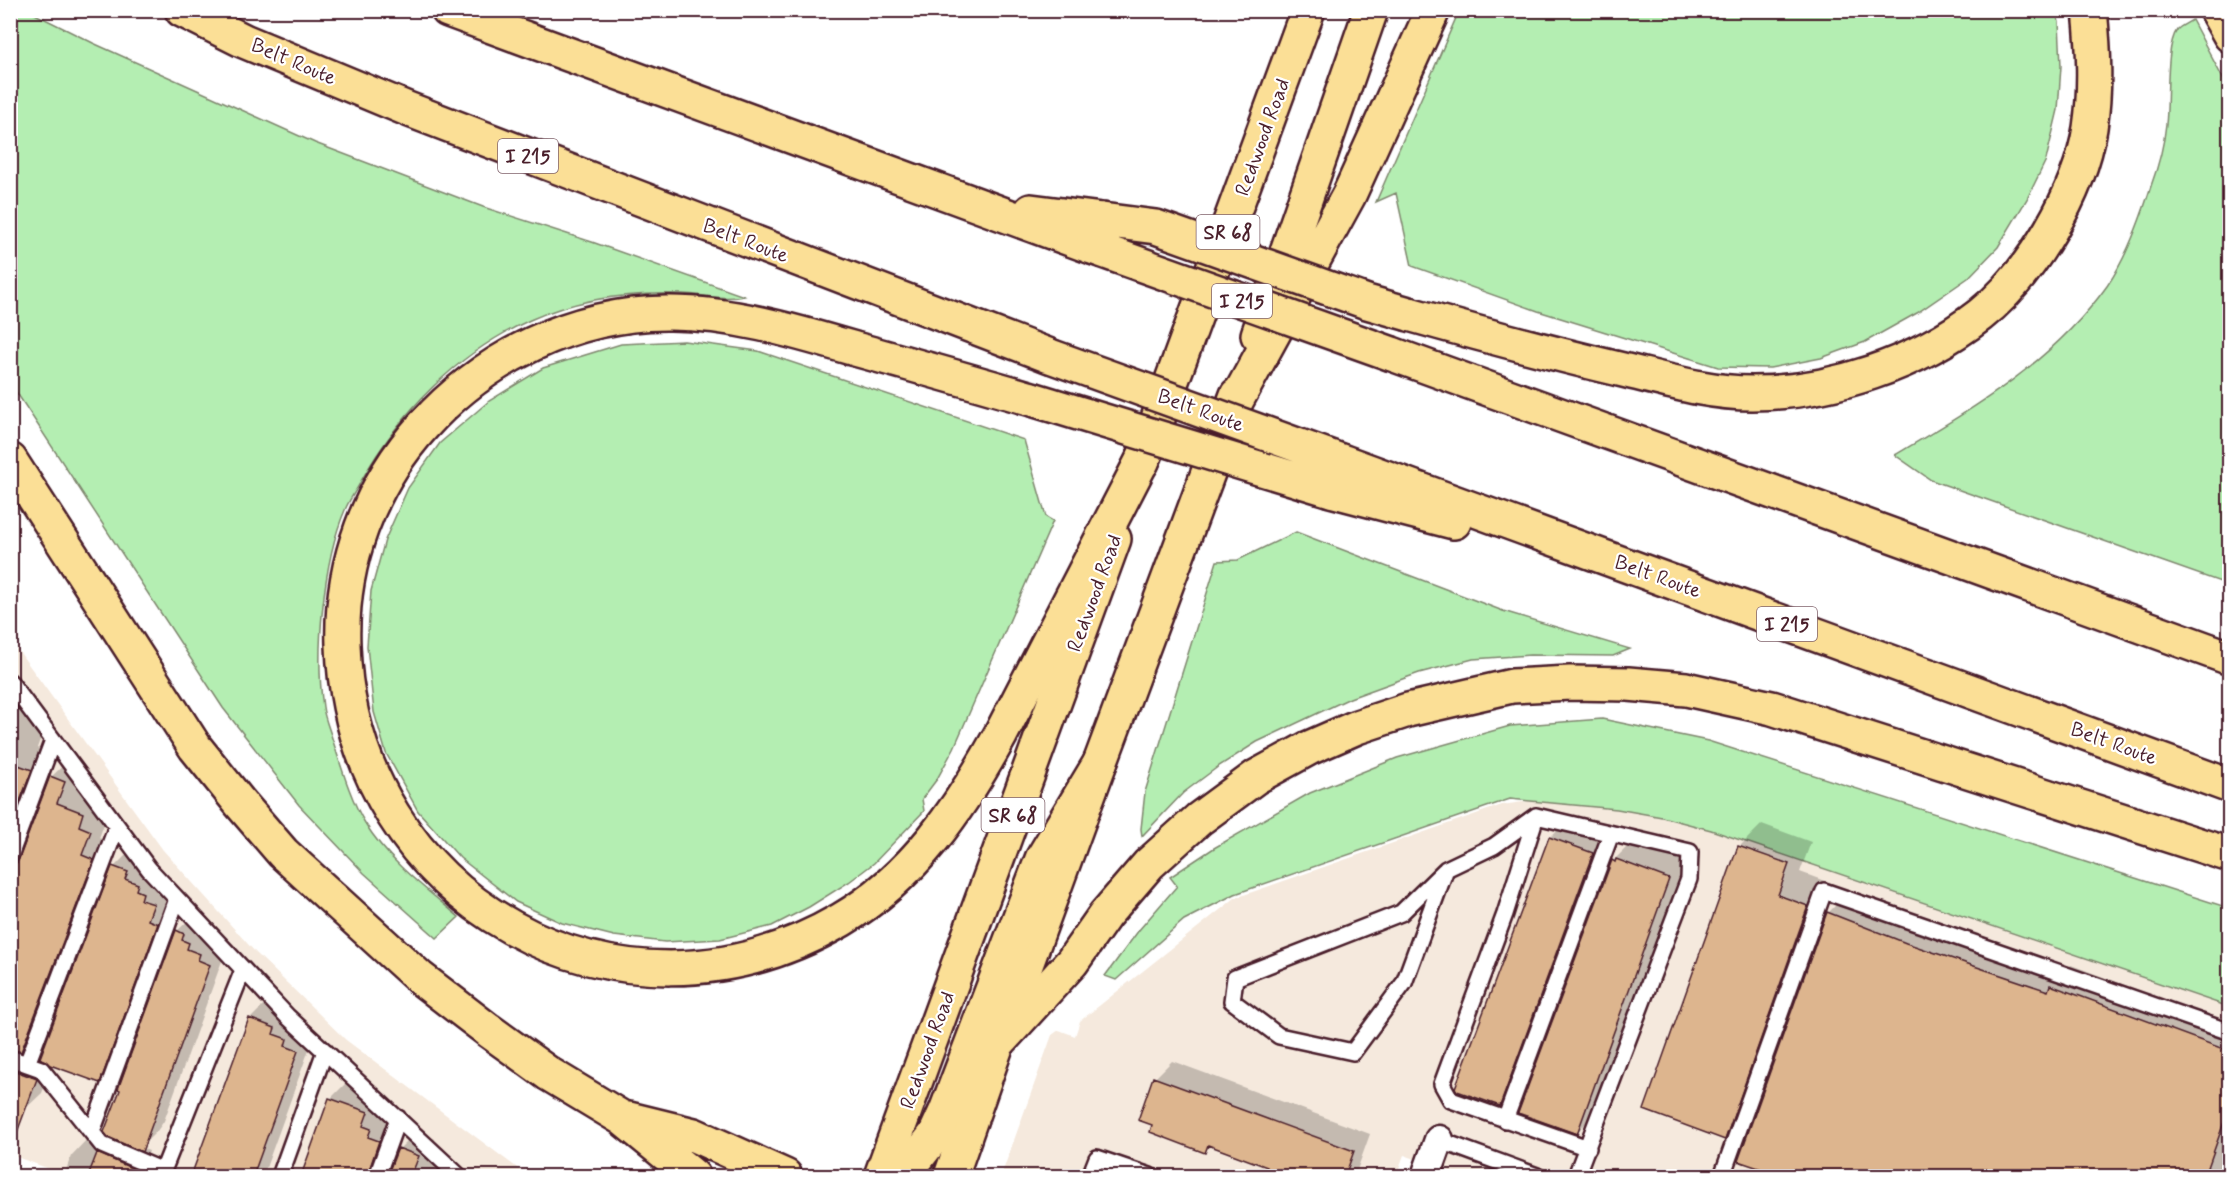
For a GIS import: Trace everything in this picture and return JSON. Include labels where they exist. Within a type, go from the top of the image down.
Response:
[{"type":"main road","name":"Belt Route","points":[[182,10],[244,40],[410,110],[1050,356],[1338,476],[1629,566],[2229,786]]},
{"type":"main road","name":"I 215","points":[[448,10],[972,203],[1097,234],[1392,354],[2229,658]]},
{"type":"main road","name":"Redwood Road","points":[[881,1176],[1308,10]]},
{"type":"main road","name":"SR 68","points":[[951,1176],[1100,763],[1233,407],[1371,10]]},
{"type":"main road","points":[[1233,407],[1349,195],[1433,10]]},
{"type":"main road","points":[[1097,234],[1156,227],[1367,302],[1516,345],[1696,387],[1750,393],[1807,390],[1894,363],[1943,340],[1981,314],[2011,283],[2041,246],[2063,207],[2078,171],[2090,129],[2094,85],[2094,45],[2090,10]]},
{"type":"main road","points":[[2216,10],[2229,35]]},
{"type":"main road","points":[[1146,453],[1001,734],[981,770],[939,833],[894,881],[843,920],[779,949],[712,965],[647,967],[580,956],[507,927],[474,905],[438,873],[420,852],[398,823],[376,786],[361,752],[349,710],[343,664],[342,620],[346,582],[356,539],[372,502],[391,467],[417,432],[445,402],[478,375],[511,354],[583,324],[624,315],[667,313],[709,315],[794,331],[1032,399],[1338,476]]},
{"type":"main road","points":[[10,460],[195,747],[283,853],[427,983],[549,1074],[621,1118],[693,1176]]},
{"type":"main road","points":[[997,1044],[1072,962],[1105,915],[1149,864],[1199,819],[1256,777],[1309,748],[1357,727],[1408,710],[1512,686],[1570,683],[1628,684],[1686,689],[1772,708],[2229,855]]},
{"type":"main road","points":[[903,1176],[934,1135],[942,1119],[1042,859],[1100,763]]},
{"type":"main road","points":[[621,1118],[694,1135],[785,1176]]},
{"type":"street","points":[[1426,1176],[1439,1140]]},
{"type":"lane","points":[[10,682],[149,869],[287,1016],[459,1176]]},
{"type":"lane","points":[[10,856],[53,740]]},
{"type":"lane","points":[[1536,816],[1505,914],[1442,1084],[1451,1100],[1588,1149]]},
{"type":"lane","points":[[1446,868],[1404,983],[1353,1052],[1279,1036],[1232,1001],[1235,978],[1401,913],[1446,868],[1494,846],[1536,816],[1690,852],[1689,879],[1576,1176]]},
{"type":"lane","points":[[27,1064],[117,826]]},
{"type":"lane","points":[[1506,1120],[1611,834]]},
{"type":"lane","points":[[1722,1176],[1824,891],[2229,1032]]},
{"type":"lane","points":[[92,1132],[177,899]]},
{"type":"lane","points":[[10,1058],[41,1070],[102,1145],[162,1174],[243,970]]},
{"type":"lane","points":[[280,1176],[325,1051]]},
{"type":"lane","points":[[377,1176],[398,1118]]},
{"type":"lane","points":[[1439,1140],[1538,1176]]},
{"type":"lane","points":[[1090,1176],[1097,1158],[1150,1176]]},
{"type":"shaded area","points":[[10,639],[163,850],[256,953],[346,1040],[528,1176],[69,1176],[11,1155]]},
{"type":"shaded area","points":[[1529,801],[1617,809],[1662,817],[1711,830],[2229,1007],[2229,1176],[1464,1176],[1404,1155],[1396,1176],[1001,1176],[1052,1035],[1059,1030],[1075,1036],[1080,1021],[1235,898],[1502,805]]},
{"type":"green space","points":[[10,11],[29,11],[93,43],[315,143],[483,207],[592,242],[744,296],[644,294],[605,298],[548,312],[503,334],[478,349],[455,367],[412,408],[376,456],[347,506],[331,555],[323,607],[320,661],[326,721],[350,792],[374,837],[396,862],[459,917],[437,938],[364,873],[299,805],[223,708],[11,384]]},
{"type":"green space","points":[[1459,11],[2056,11],[2059,22],[2061,66],[2058,110],[2046,160],[2027,199],[1998,247],[1968,278],[1917,313],[1865,342],[1821,358],[1770,368],[1718,367],[1538,311],[1412,266],[1396,193],[1376,202]]},
{"type":"green space","points":[[2192,20],[2229,90],[2229,585],[1931,480],[1895,455],[1954,420],[2037,361],[2062,338],[2107,286],[2132,238],[2158,164],[2165,132],[2169,61],[2173,38],[2178,29]]},
{"type":"green space","points":[[684,341],[758,351],[1024,440],[1046,517],[1053,521],[954,748],[937,779],[922,799],[924,811],[874,863],[849,882],[809,907],[772,926],[720,939],[665,942],[614,936],[562,923],[516,902],[460,858],[418,811],[386,753],[374,712],[367,646],[371,591],[385,540],[408,488],[440,443],[489,401],[543,368],[621,344]]},
{"type":"green space","points":[[1296,532],[1503,611],[1630,649],[1613,656],[1530,655],[1473,659],[1419,673],[1350,698],[1257,742],[1219,766],[1183,793],[1142,836],[1145,792],[1217,561],[1238,560]]},
{"type":"green space","points":[[1602,719],[1708,741],[2229,908],[2229,1007],[1711,830],[1662,817],[1617,809],[1510,799],[1235,894],[1184,920],[1116,980],[1105,976],[1139,930],[1177,886],[1170,877],[1214,848],[1310,793],[1397,758],[1510,726]]},
{"type":"building","points":[[10,762],[32,770],[10,827]]},
{"type":"building","points":[[50,776],[65,782],[57,803],[83,813],[79,826],[91,831],[82,855],[94,860],[21,1052],[10,1049],[10,866],[16,864],[19,859]]},
{"type":"building","points":[[1549,837],[1593,853],[1500,1106],[1457,1091],[1455,1088]]},
{"type":"building","points":[[1738,846],[1789,864],[1778,895],[1808,906],[1725,1140],[1644,1110]]},
{"type":"building","points":[[1616,859],[1669,879],[1577,1134],[1518,1113],[1612,860],[1615,862]]},
{"type":"building","points":[[112,866],[128,872],[125,879],[138,884],[136,890],[143,893],[141,900],[154,904],[148,920],[158,924],[100,1083],[50,1065],[40,1058]]},
{"type":"building","points":[[1827,912],[1906,943],[2048,991],[2050,985],[2229,1051],[2229,1108],[2205,1176],[1782,1176],[1738,1161]]},
{"type":"building","points":[[176,930],[184,934],[182,940],[189,943],[187,949],[200,954],[198,960],[210,965],[142,1152],[108,1137],[104,1132]]},
{"type":"building","points":[[249,1018],[275,1028],[273,1034],[287,1039],[285,1046],[298,1051],[253,1176],[191,1176]]},
{"type":"building","points":[[10,1069],[37,1079],[13,1143],[10,1143]]},
{"type":"building","points":[[1153,1077],[1354,1151],[1345,1176],[1264,1176],[1267,1167],[1208,1145],[1205,1153],[1150,1132],[1152,1125],[1138,1120]]},
{"type":"building","points":[[329,1098],[368,1112],[363,1126],[371,1129],[368,1137],[379,1141],[367,1176],[301,1176]]},
{"type":"building","points":[[398,1148],[419,1156],[411,1176],[387,1176]]},
{"type":"building","points":[[97,1153],[136,1170],[133,1176],[88,1176]]}]
